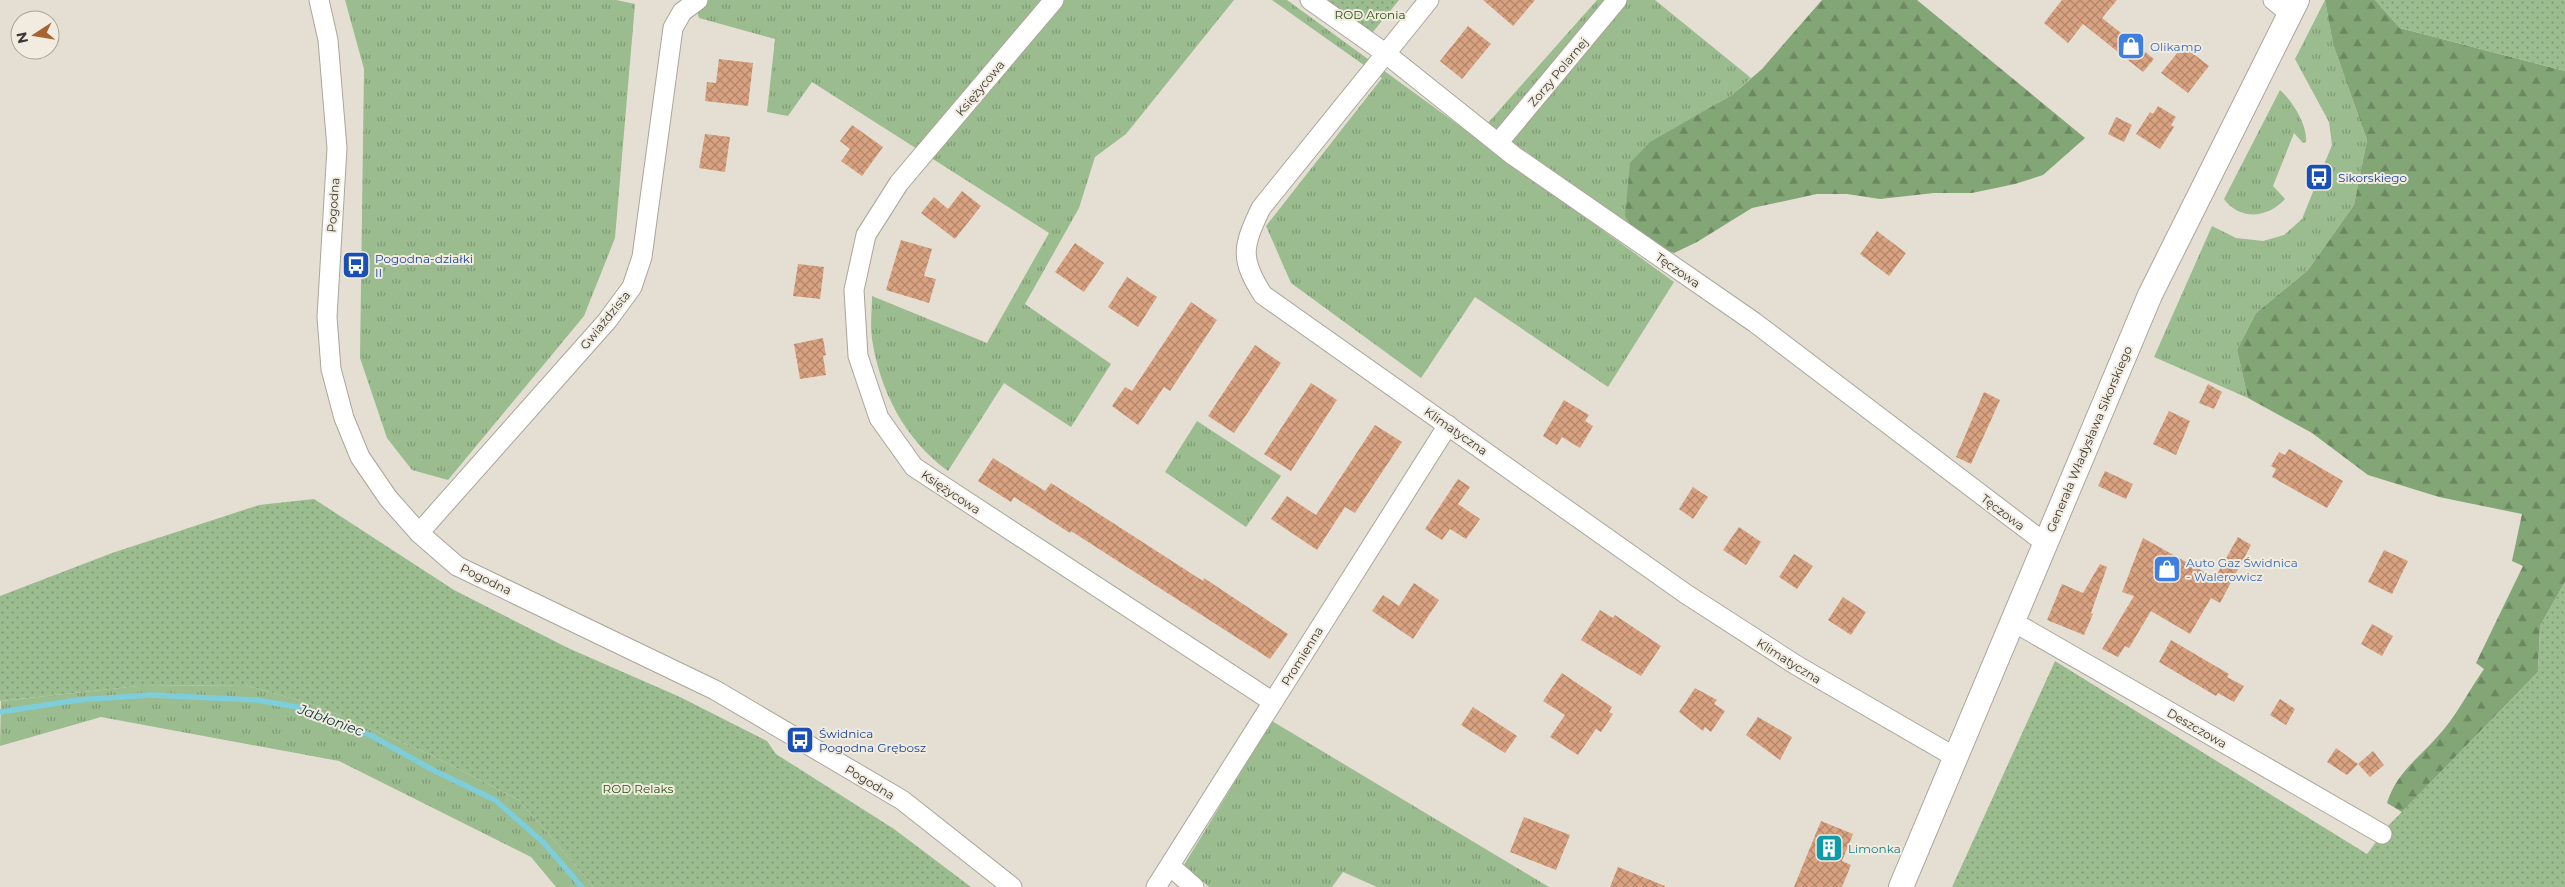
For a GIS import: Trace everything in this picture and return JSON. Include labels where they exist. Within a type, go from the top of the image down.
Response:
[{"type":"street","name":"Pogodna","points":[[318,0],[328,40],[337,148],[327,317],[331,369],[344,418],[360,457],[388,498],[419,533],[457,566],[715,690],[893,795],[1012,887]]},
{"type":"street","name":"Gwiaździsta","points":[[419,533],[608,321],[632,286],[642,257],[673,28],[682,12],[698,0]]},
{"type":"street","name":"Księżycowa","points":[[1054,0],[899,183],[866,235],[854,290],[858,356],[879,418],[914,467],[1273,702]]},
{"type":"street","name":"Tęczowa","points":[[1310,0],[1385,54],[1498,144],[1754,322],[2039,539]]},
{"type":"street","name":"Klimatyczna","points":[[1428,0],[1261,208],[1251,229],[1245,252],[1250,275],[1264,294],[1686,594],[1796,666],[1955,757]]},
{"type":"street","name":"Zorzy Polarnej","points":[[1498,144],[1617,0]]},
{"type":"street","name":"Generała Władysława Sikorskiego","points":[[1901,887],[2012,621],[2039,539],[2150,295],[2268,62],[2287,4]]},
{"type":"street","name":"Promienna","points":[[1156,887],[1448,425]]},
{"type":"street","name":"Deszczowa","points":[[2012,621],[2382,834]]},
{"type":"street","points":[[1170,866],[1194,887]]},
{"type":"green space","points":[[345,0],[616,0],[635,4],[615,238],[584,316],[448,480],[412,470],[387,438],[360,358],[364,69]]},
{"type":"green space","points":[[694,0],[1234,0],[1126,134],[1095,157],[1079,208],[1025,304],[1111,364],[1071,427],[1004,383],[948,471],[919,445],[897,413],[881,377],[872,339],[872,296],[987,343],[1049,233],[812,82],[788,116],[767,112],[775,39],[699,18]]},
{"type":"green space","points":[[1272,0],[1287,0],[1674,282],[1608,387],[1475,297],[1421,378],[1291,283],[1266,226],[1382,78]]},
{"type":"green space","name":"ROD Aronia","points":[[1326,0],[1399,0],[1372,33]]},
{"type":"green space","points":[[1597,0],[1655,0],[1751,78],[1732,95],[1708,109],[1632,227],[1487,124]]},
{"type":"green space","points":[[1822,0],[1917,0],[2085,138],[2043,175],[2015,184],[1972,193],[1934,193],[1880,199],[1847,194],[1817,194],[1752,208],[1697,242],[1674,253],[1662,249],[1632,227],[1625,216],[1630,163],[1650,142],[1732,95],[1762,69]]},
{"type":"green space","points":[[2325,0],[2333,44],[2367,140],[2354,205],[2308,270],[2256,313],[2237,350],[2248,398],[2154,357],[2212,226],[2236,238],[2263,241],[2284,235],[2302,219],[2332,145],[2329,122],[2295,59]]},
{"type":"green space","points":[[2325,0],[2375,0],[2400,28],[2565,71],[2565,582],[2540,626],[2538,672],[2402,812],[2387,803],[2396,783],[2408,767],[2445,729],[2484,669],[2476,663],[2523,566],[2512,561],[2522,514],[2439,497],[2368,475],[2312,433],[2248,398],[2237,350],[2256,313],[2308,270],[2354,205],[2367,140],[2333,44]]},
{"type":"green space","points":[[2375,0],[2565,0],[2565,71],[2400,28]]},
{"type":"green space","points":[[2280,90],[2289,100],[2302,121],[2306,142],[2303,143],[2294,133],[2273,186],[2285,199],[2271,210],[2262,213],[2246,214],[2238,211],[2224,199]]},
{"type":"green space","points":[[1197,421],[1281,476],[1246,527],[1165,472]]},
{"type":"green space","name":"ROD Relaks","points":[[314,499],[454,590],[568,648],[680,697],[767,741],[776,754],[894,829],[971,887],[594,887],[519,800],[429,754],[318,706],[245,685],[138,686],[0,701],[0,596],[112,553],[259,505]]},
{"type":"green space","points":[[2565,582],[2565,887],[1952,887],[2055,661],[2367,854],[2389,825],[2538,672],[2540,626]]},
{"type":"green space","points":[[245,685],[318,706],[429,754],[519,800],[594,887],[556,887],[531,857],[339,761],[101,717],[0,746],[1,701],[138,686]]},
{"type":"green space","points":[[1272,721],[1549,887],[1377,887],[1343,872],[1332,887],[1209,887],[1184,865]]},
{"type":"building","points":[[1483,0],[1535,0],[1513,26]]},
{"type":"building","points":[[2062,0],[2117,0],[2102,18],[2154,59],[2143,72],[2083,24],[2068,43],[2044,23]]},
{"type":"building","points":[[1468,26],[1491,44],[1462,79],[1440,61]]},
{"type":"building","points":[[2183,46],[2209,66],[2188,93],[2161,73]]},
{"type":"building","points":[[719,59],[753,63],[748,106],[705,101],[707,82],[716,83]]},
{"type":"building","points":[[2158,106],[2176,117],[2171,125],[2174,127],[2160,149],[2136,134],[2150,112],[2153,114]]},
{"type":"building","points":[[2116,117],[2132,125],[2124,142],[2108,134]]},
{"type":"building","points":[[852,125],[883,147],[862,176],[841,161],[850,149],[840,141]]},
{"type":"building","points":[[705,134],[730,137],[725,172],[699,168]]},
{"type":"building","points":[[962,191],[981,206],[955,239],[921,213],[934,197],[948,209]]},
{"type":"building","points":[[1877,231],[1906,253],[1889,276],[1860,254]]},
{"type":"building","points":[[901,240],[932,249],[924,276],[936,279],[929,303],[886,290]]},
{"type":"building","points":[[1075,243],[1104,263],[1084,292],[1055,272]]},
{"type":"building","points":[[798,264],[824,267],[820,299],[793,296]]},
{"type":"building","points":[[1127,277],[1157,297],[1138,327],[1108,307]]},
{"type":"building","points":[[1191,302],[1217,320],[1170,391],[1164,387],[1138,425],[1112,406],[1125,387],[1132,391]]},
{"type":"building","points":[[823,338],[826,355],[823,356],[826,375],[800,379],[794,344]]},
{"type":"building","points":[[1255,345],[1281,363],[1234,433],[1208,416]]},
{"type":"building","points":[[1311,383],[1337,400],[1291,471],[1264,454]]},
{"type":"building","points":[[2208,384],[2222,392],[2214,409],[2199,403]]},
{"type":"building","points":[[1984,392],[2000,400],[1971,464],[1956,457]]},
{"type":"building","points":[[1564,400],[1589,415],[1585,421],[1593,426],[1580,448],[1562,437],[1557,445],[1543,436]]},
{"type":"building","points":[[2169,411],[2190,421],[2176,455],[2153,444]]},
{"type":"building","points":[[1375,425],[1402,442],[1355,513],[1345,507],[1317,550],[1271,519],[1287,496],[1316,515]]},
{"type":"building","points":[[2289,449],[2343,481],[2327,508],[2272,477],[2276,469],[2271,466],[2279,452],[2285,455]]},
{"type":"building","points":[[993,458],[1045,491],[1051,483],[1203,581],[1204,578],[1288,634],[1270,659],[1071,531],[1070,533],[1014,497],[1011,502],[978,481]]},
{"type":"building","points":[[2105,471],[2133,484],[2126,499],[2098,486]]},
{"type":"building","points":[[1458,479],[1470,487],[1458,504],[1480,519],[1466,539],[1450,529],[1442,540],[1425,529]]},
{"type":"building","points":[[1693,487],[1708,497],[1693,519],[1679,509]]},
{"type":"building","points":[[1739,527],[1761,542],[1746,565],[1723,550]]},
{"type":"building","points":[[2238,537],[2251,545],[2220,603],[2211,598],[2190,634],[2151,611],[2129,648],[2125,646],[2118,657],[2102,649],[2134,596],[2122,592],[2143,538],[2215,578]]},
{"type":"building","points":[[2384,550],[2408,561],[2392,594],[2368,582]]},
{"type":"building","points":[[1794,554],[1813,566],[1797,589],[1779,577]]},
{"type":"building","points":[[2100,564],[2107,567],[2091,613],[2093,614],[2084,635],[2047,620],[2062,584],[2083,593]]},
{"type":"building","points":[[1414,583],[1439,600],[1413,639],[1372,611],[1383,595],[1399,606]]},
{"type":"building","points":[[1843,597],[1866,612],[1851,635],[1828,620]]},
{"type":"building","points":[[1600,610],[1613,618],[1615,615],[1661,646],[1641,676],[1581,640]]},
{"type":"building","points":[[2372,624],[2393,636],[2382,656],[2361,644]]},
{"type":"building","points":[[2171,640],[2229,674],[2227,677],[2244,686],[2234,702],[2218,693],[2216,696],[2159,662]]},
{"type":"building","points":[[1562,673],[1612,707],[1609,712],[1613,714],[1601,732],[1596,729],[1578,755],[1550,737],[1565,715],[1543,701]]},
{"type":"building","points":[[1695,688],[1717,700],[1714,704],[1725,711],[1711,732],[1705,727],[1703,731],[1679,712]]},
{"type":"building","points":[[2280,699],[2295,709],[2286,725],[2270,715]]},
{"type":"building","points":[[1473,707],[1517,736],[1505,753],[1461,725]]},
{"type":"building","points":[[1758,717],[1792,737],[1780,760],[1746,735]]},
{"type":"building","points":[[2336,748],[2358,764],[2347,775],[2327,762]]},
{"type":"building","points":[[2373,751],[2384,765],[2370,777],[2358,764]]},
{"type":"building","points":[[1524,817],[1570,835],[1556,870],[1510,852]]},
{"type":"building","name":"Limonka","points":[[1821,821],[1853,834],[1842,861],[1851,865],[1842,887],[1794,887]]},
{"type":"building","points":[[1618,867],[1665,886],[1665,887],[1610,887]]},
{"type":"waterway","name":"Jabłoniec","points":[[0,712],[78,700],[151,695],[257,700],[303,708],[372,736],[433,770],[495,800],[543,842],[582,887]]},
{"type":"place","name":"Olikamp","points":[[2131,46]]},
{"type":"place","name":"Sikorskiego","points":[[2319,177]]},
{"type":"place","name":"Pogodna-działki II","points":[[356,265]]},
{"type":"place","name":"Auto Gaz Świdnica - Walerowicz","points":[[2167,569]]},
{"type":"place","name":"Świdnica Pogodna Grębosz","points":[[800,740]]},
{"type":"place","name":"Limonka","points":[[1829,848]]}]
